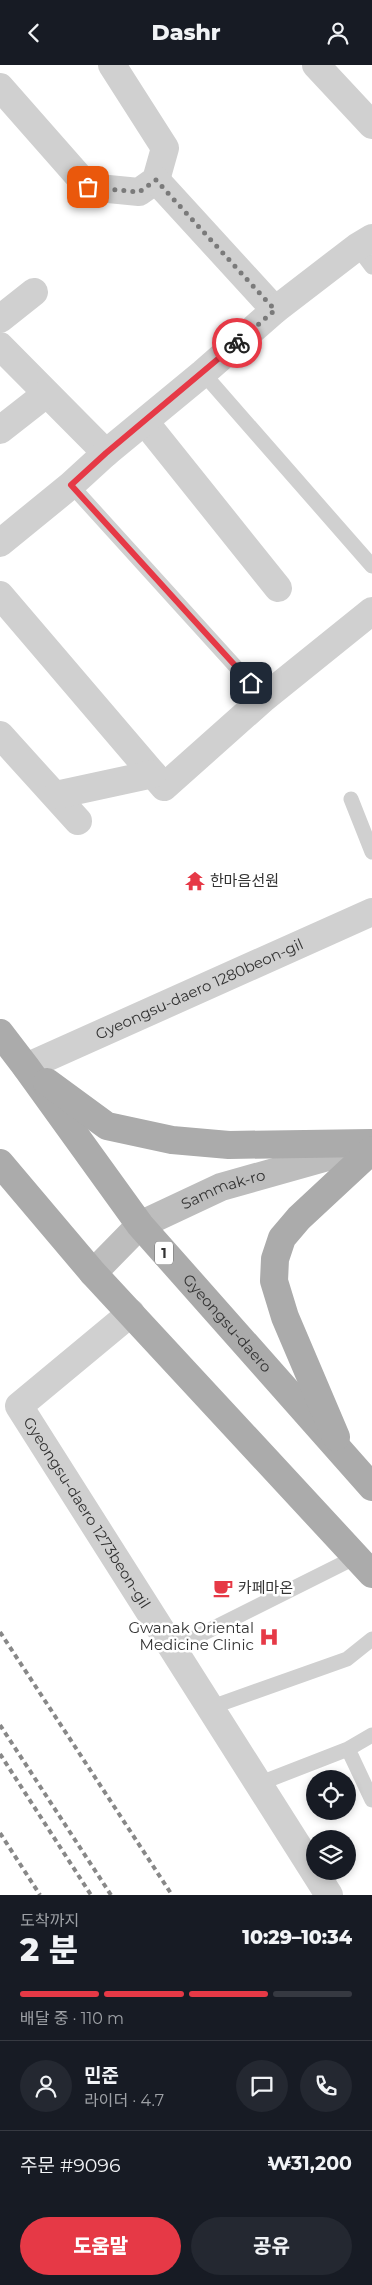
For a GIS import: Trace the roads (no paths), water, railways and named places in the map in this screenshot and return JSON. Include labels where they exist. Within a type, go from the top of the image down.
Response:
[{"type":"main road","name":"Gyeongsu-daero","points":[[0,1033],[140,1225],[345,1459],[372,1487]]},
{"type":"main road","points":[[26,1067],[107,1126],[172,1140],[229,1145],[372,1144]]},
{"type":"main road","name":"Sammak-ro","points":[[94,1273],[140,1225],[221,1187],[372,1144]]},
{"type":"main road","points":[[345,1459],[285,1317],[274,1281],[275,1259],[282,1238],[299,1218],[372,1150]]},
{"type":"main road","points":[[0,1163],[94,1273],[364,1565]]},
{"type":"street","points":[[0,87],[88,187],[139,192],[156,180],[165,147],[112,65]]},
{"type":"street","points":[[316,65],[372,125]]},
{"type":"street","points":[[156,180],[275,310]]},
{"type":"street","points":[[0,543],[71,485],[275,310],[367,251]]},
{"type":"street","points":[[0,319],[34,292]]},
{"type":"street","points":[[0,346],[106,453]]},
{"type":"street","points":[[0,431],[46,394]]},
{"type":"street","points":[[145,422],[278,587]]},
{"type":"street","points":[[0,595],[164,787],[264,698],[372,611]]},
{"type":"street","points":[[0,735],[78,821]]},
{"type":"street","points":[[56,795],[153,774]]},
{"type":"street","name":"Gyeongsu-daero 1280beon-gil","points":[[26,1067],[372,912]]},
{"type":"street","name":"Gyeongsu-daero 1273beon-gil","points":[[131,1313],[19,1406],[329,1895]]},
{"type":"lane","points":[[203,373],[372,566]]},
{"type":"lane","points":[[71,485],[264,698]]},
{"type":"lane","points":[[351,799],[372,852]]},
{"type":"lane","points":[[174,1648],[364,1565]]},
{"type":"lane","points":[[209,1708],[347,1659],[372,1639]]},
{"type":"lane","points":[[258,1784],[348,1749],[372,1735]]},
{"type":"lane","points":[[348,1749],[372,1800]]},
{"type":"railway","points":[[0,1632],[172,1895]]},
{"type":"railway","points":[[0,1725],[111,1895]]},
{"type":"railway","points":[[0,1754],[91,1895]]},
{"type":"railway","points":[[0,1833],[40,1895]]},
{"type":"place","name":"한마음선원","points":[[195,881]]},
{"type":"place","name":"카페마온","points":[[223,1588]]},
{"type":"place","name":"Gwanak Oriental Medicine Clinic","points":[[269,1637]]}]
